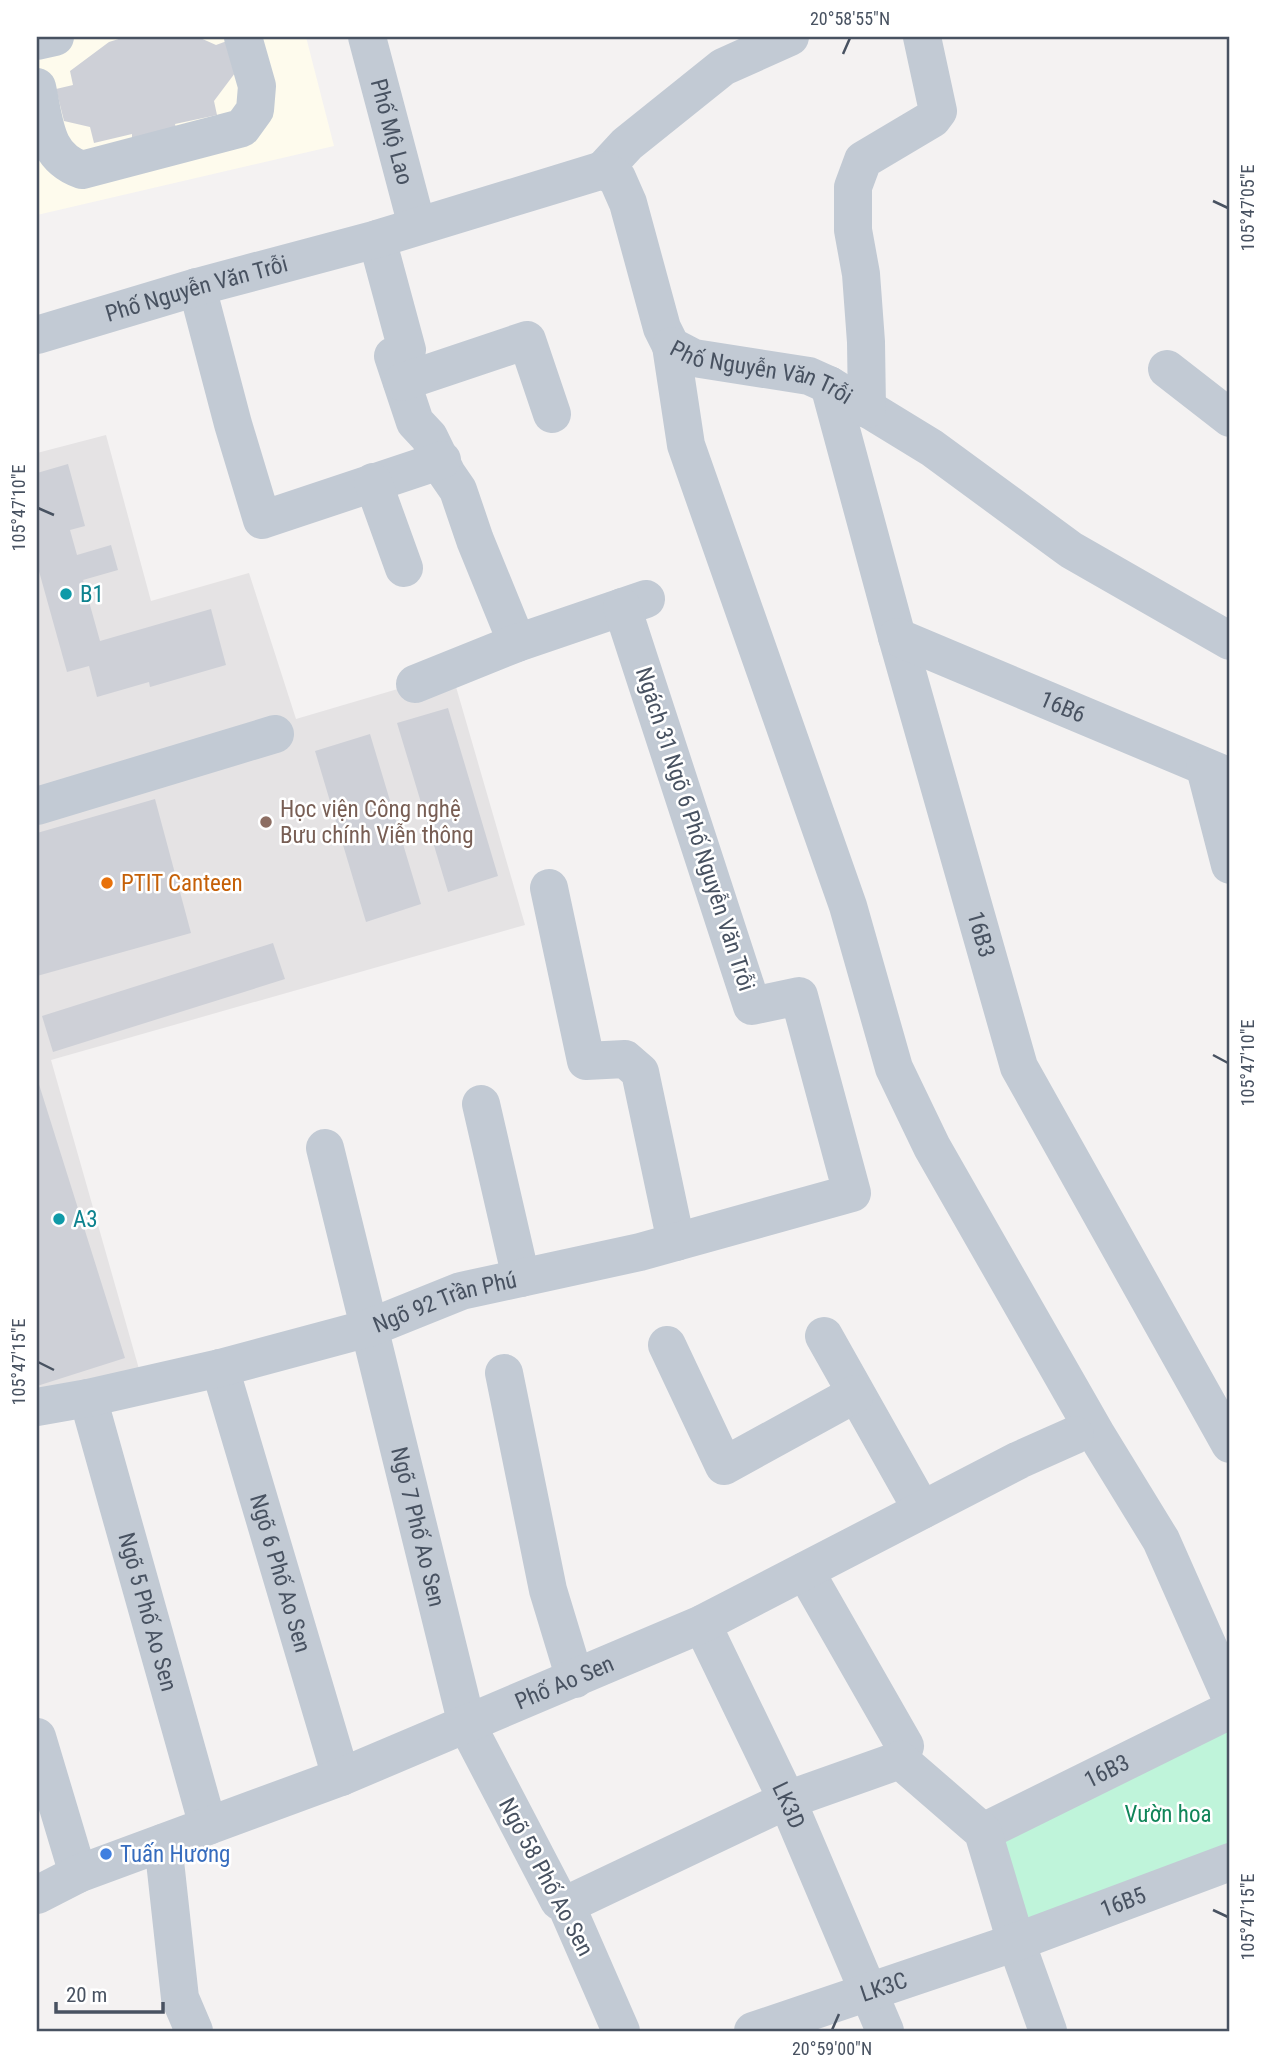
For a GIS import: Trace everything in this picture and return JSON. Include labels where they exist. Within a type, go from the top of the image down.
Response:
[{"type":"street","points":[[37,41],[55,37]]},
{"type":"street","points":[[37,87],[52,149],[69,166],[82,170],[242,128],[256,110],[257,86],[243,37]]},
{"type":"street","name":"Phố Mộ Lao","points":[[367,37],[417,226]]},
{"type":"street","points":[[603,170],[627,144],[723,66],[790,37]]},
{"type":"street","points":[[867,409],[866,342],[861,274],[853,230],[853,187],[863,160],[932,120],[938,111],[922,37]]},
{"type":"street","name":"Phố Nguyễn Văn Trỗi","points":[[37,335],[197,287],[377,239],[603,170],[617,178],[628,203],[662,328],[671,346],[694,358],[809,376],[829,386],[932,447],[1071,550],[1230,640]]},
{"type":"street","points":[[377,239],[407,350],[393,356],[415,422],[429,437],[458,490],[475,540],[517,643],[415,684]]},
{"type":"street","points":[[197,287],[233,424],[262,520],[442,460]]},
{"type":"street","points":[[402,382],[527,340],[552,414]]},
{"type":"street","points":[[671,346],[686,445],[848,906],[894,1068],[932,1147],[1096,1434],[1161,1540],[1230,1696]]},
{"type":"street","points":[[1167,369],[1230,418]]},
{"type":"street","name":"16B3","points":[[829,386],[1019,1067],[1230,1444]]},
{"type":"street","points":[[373,482],[404,568]]},
{"type":"street","name":"Ngách 31 Ngõ 6 Phố Nguyễn Văn Trỗi","points":[[517,643],[634,603],[752,1006],[799,996],[852,1193]]},
{"type":"street","name":"16B6","points":[[897,637],[1218,773]]},
{"type":"street","points":[[37,806],[275,734]]},
{"type":"street","points":[[1218,773],[1230,865]]},
{"type":"street","points":[[548,888],[586,1061],[625,1059],[640,1072],[676,1242]]},
{"type":"street","points":[[481,1104],[521,1278]]},
{"type":"street","name":"Ngõ 7 Phố Ao Sen","points":[[325,1148],[467,1725]]},
{"type":"street","name":"Ngõ 92 Trần Phú","points":[[37,1407],[220,1368],[369,1328],[461,1291],[676,1242],[852,1193]]},
{"type":"street","points":[[824,1336],[922,1510]]},
{"type":"street","points":[[667,1345],[724,1466],[855,1394]]},
{"type":"street","name":"Ngõ 6 Phố Ao Sen","points":[[220,1368],[341,1777]]},
{"type":"street","points":[[504,1373],[548,1590],[575,1679]]},
{"type":"street","name":"Ngõ 5 Phố Ao Sen","points":[[89,1398],[208,1826]]},
{"type":"street","name":"Phố Ao Sen","points":[[37,1895],[78,1874],[341,1777],[702,1625],[1019,1460],[1075,1435]]},
{"type":"street","points":[[805,1571],[905,1746],[900,1760]]},
{"type":"street","name":"LK3D","points":[[702,1625],[787,1800],[885,2031]]},
{"type":"street","name":"16B3","points":[[984,1832],[1230,1710]]},
{"type":"street","name":"Ngõ 58 Phố Ao Sen","points":[[467,1725],[559,1901],[566,1905],[621,2031]]},
{"type":"street","points":[[37,1737],[78,1874]]},
{"type":"street","points":[[566,1905],[787,1800],[900,1760]]},
{"type":"street","points":[[900,1760],[984,1832],[1016,1942],[1048,2031]]},
{"type":"street","points":[[163,1843],[180,1998],[194,2031]]},
{"type":"street","name":"16B5","points":[[1016,1942],[1230,1862]]},
{"type":"street","name":"LK3C","points":[[753,2031],[1016,1942]]},
{"type":"shaded area","points":[[37,37],[306,37],[334,146],[37,215]]},
{"type":"shaded area","name":"Học viện Công nghệ Bưu chính Viễn thông","points":[[106,435],[151,601],[249,573],[296,719],[452,673],[525,925],[51,1060],[139,1369],[37,1389],[37,453]]},
{"type":"green space","name":"Vườn hoa","points":[[1230,1719],[1230,1855],[1028,1928],[991,1833]]},
{"type":"building","points":[[125,37],[198,37],[216,45],[227,41],[235,73],[214,101],[217,115],[175,124],[176,128],[94,143],[90,127],[64,121],[56,89],[73,85],[70,71],[109,42]]},
{"type":"building","name":"B1","points":[[68,464],[85,526],[70,530],[77,555],[111,545],[118,570],[83,580],[100,641],[211,609],[226,665],[150,687],[149,682],[97,697],[89,666],[67,672],[37,564],[37,473]]},
{"type":"building","points":[[448,708],[498,876],[448,892],[397,723]]},
{"type":"building","points":[[370,734],[421,904],[366,922],[315,751]]},
{"type":"building","name":"PTIT Canteen","points":[[155,799],[191,933],[37,976],[37,833]]},
{"type":"building","points":[[273,943],[285,979],[53,1052],[42,1016]]},
{"type":"building","name":"A3","points":[[37,1078],[125,1358],[37,1386]]},
{"type":"place","name":"B1","points":[[66,594]]},
{"type":"place","name":"Học viện Công nghệ Bưu chính Viễn thông","points":[[266,822]]},
{"type":"place","name":"PTIT Canteen","points":[[107,883]]},
{"type":"place","name":"A3","points":[[59,1219]]},
{"type":"place","name":"Tuấn Hương","points":[[106,1854]]}]
